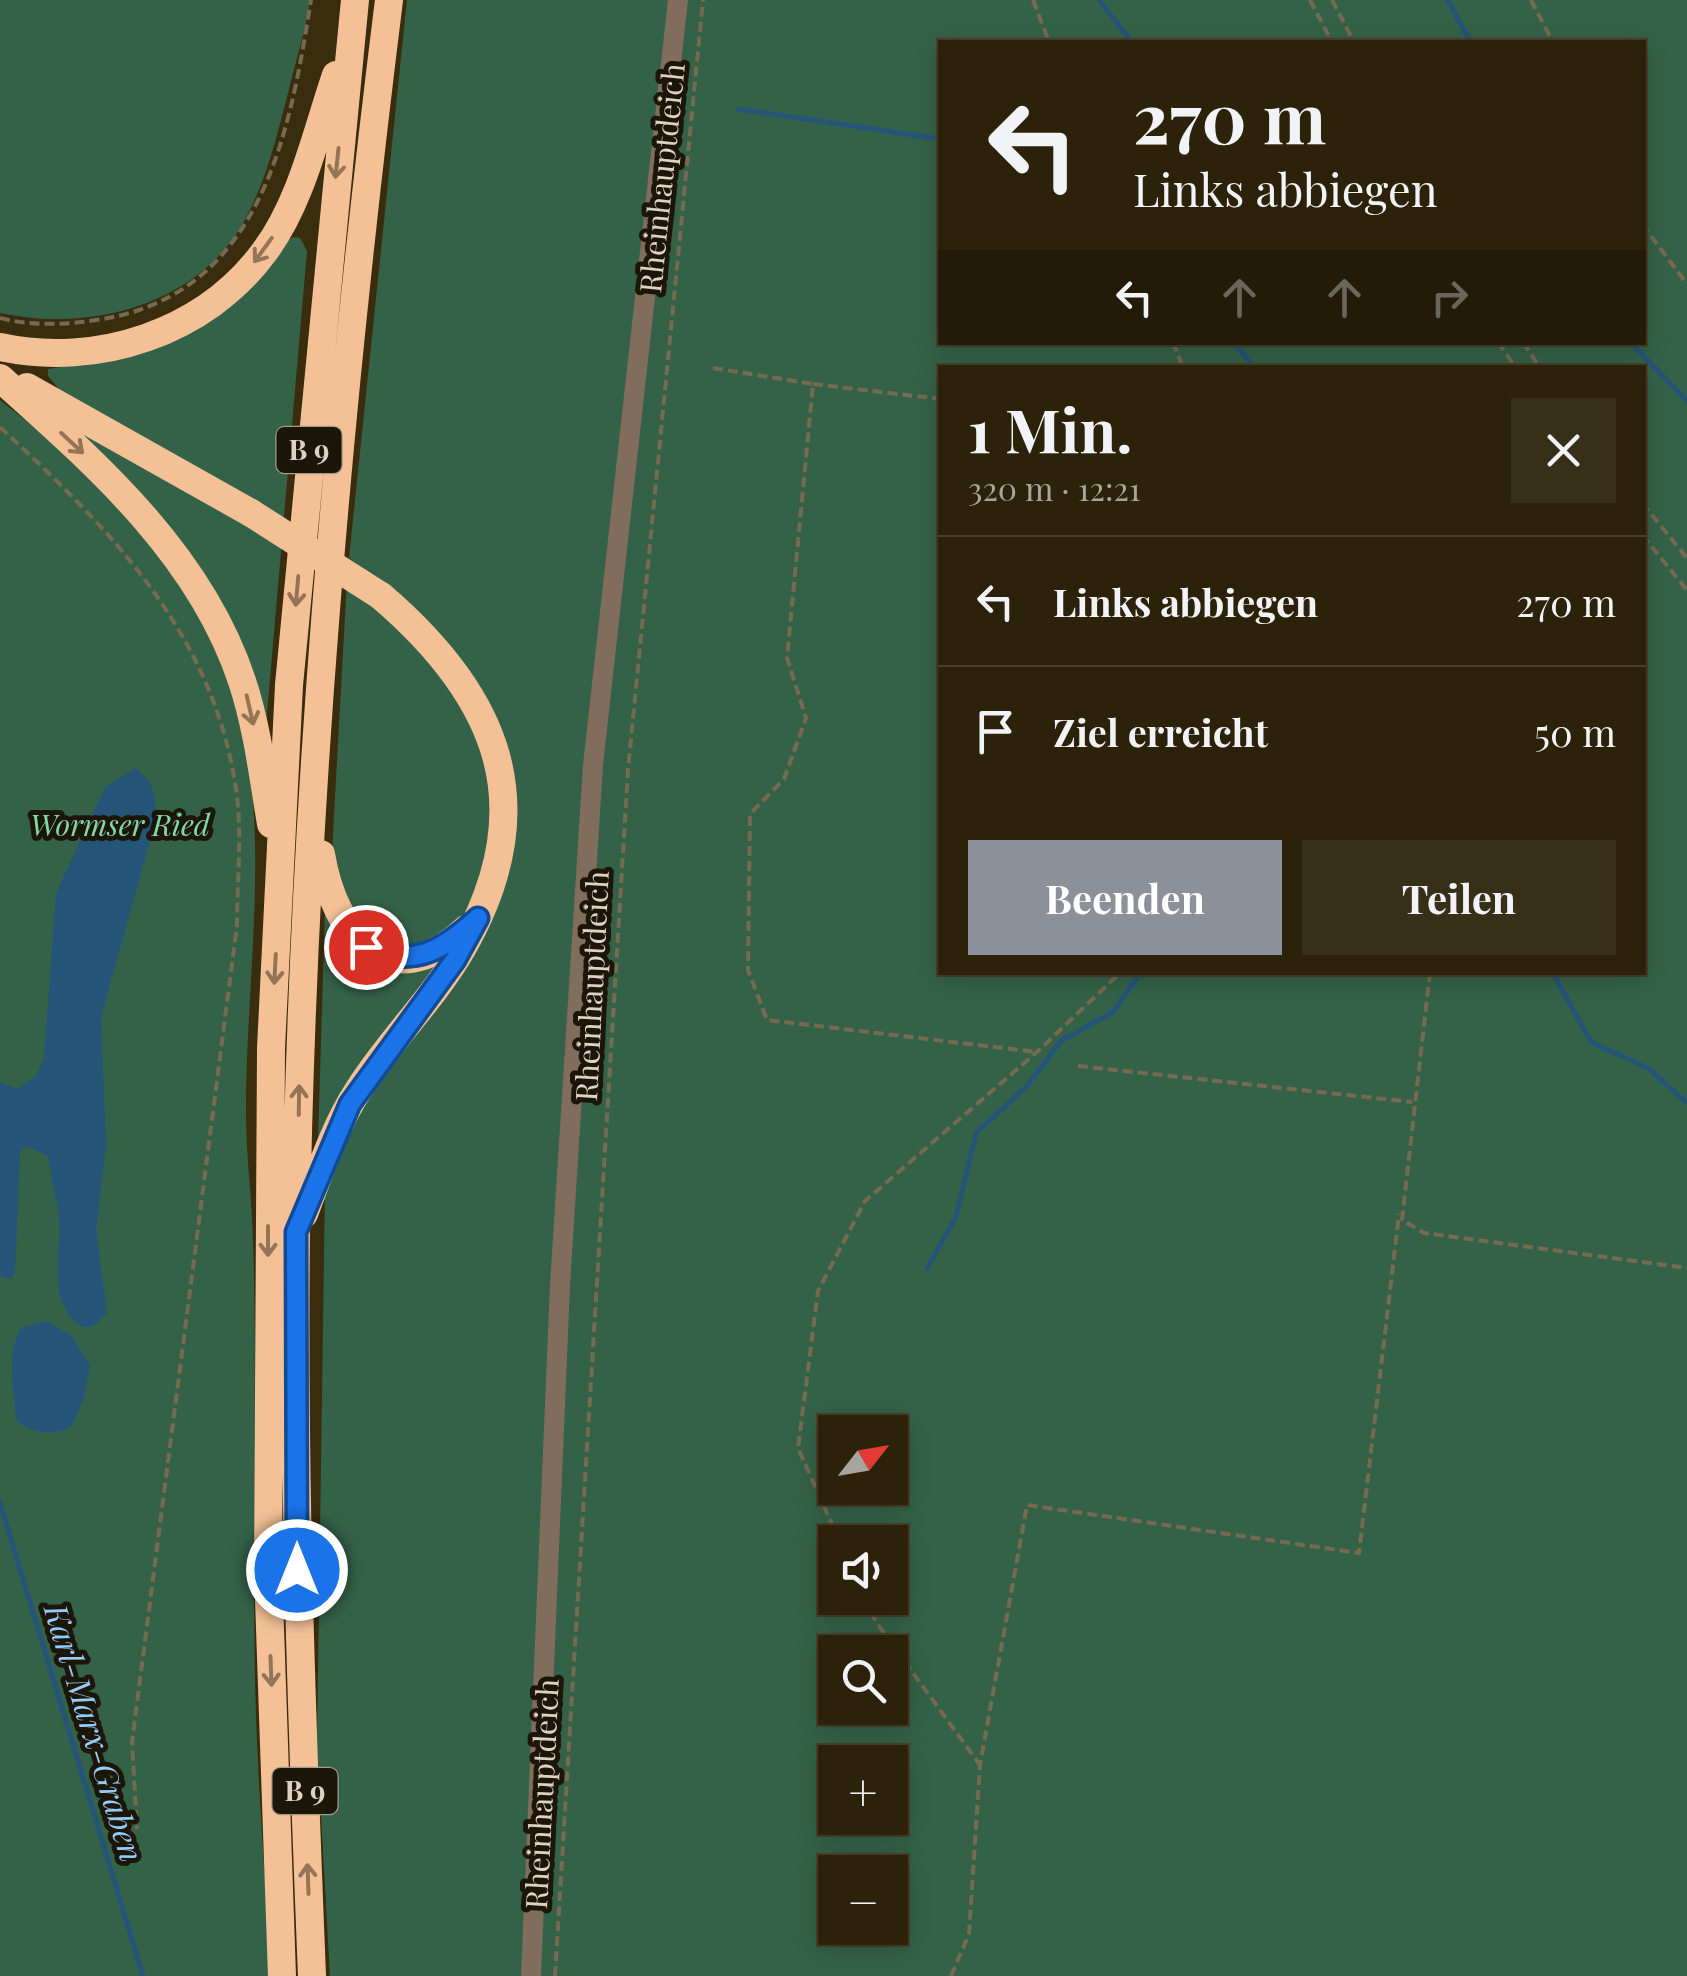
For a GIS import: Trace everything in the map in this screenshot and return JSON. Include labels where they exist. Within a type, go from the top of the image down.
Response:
[{"type":"highway","name":"B 9","points":[[282,1976],[268,1570],[270,1086],[291,666],[355,0]]},
{"type":"highway","name":"B 9","points":[[312,1976],[298,1607],[296,1232],[312,802],[345,366],[389,0]]},
{"type":"highway","points":[[0,346],[50,354],[120,346],[183,320],[232,287],[265,251],[286,215],[351,31]]},
{"type":"highway","points":[[0,375],[126,495],[210,609],[236,662],[249,706],[280,871]]},
{"type":"highway","points":[[0,375],[251,513],[381,596],[425,638],[462,688],[482,720],[500,771],[505,839],[498,875],[455,960],[350,1104],[296,1232]]},
{"type":"highway","points":[[312,802],[333,906],[348,931],[366,947],[399,958],[426,956],[447,945],[478,918]]},
{"type":"lane","points":[[531,1976],[560,1285],[585,876],[678,0]]},
{"type":"path","points":[[0,318],[81,322],[138,311],[174,296],[225,256],[257,206],[279,150],[299,73],[311,0]]},
{"type":"path","name":"Rheinhauptdeich","points":[[555,1976],[628,770],[703,0]]},
{"type":"path","points":[[1032,0],[1049,40]]},
{"type":"path","points":[[1310,0],[1331,40]]},
{"type":"path","points":[[1332,0],[1353,40]]},
{"type":"path","points":[[1532,0],[1551,40]]},
{"type":"path","points":[[1646,229],[1687,284]]},
{"type":"path","points":[[713,368],[938,399]]},
{"type":"path","points":[[813,384],[787,658],[806,718],[784,779],[750,814],[748,970],[767,1020],[1038,1052]]},
{"type":"path","points":[[0,428],[124,550],[178,624],[215,703],[237,797],[237,925],[132,1742],[138,1829]]},
{"type":"path","points":[[1646,508],[1687,558]]},
{"type":"path","points":[[1646,539],[1687,590]]},
{"type":"path","points":[[832,1525],[798,1448],[818,1291],[866,1200],[1038,1052],[1118,975]]},
{"type":"path","points":[[951,1976],[969,1934],[980,1765],[1027,1505],[1360,1554],[1430,975]]},
{"type":"path","points":[[1078,1066],[1412,1102]]},
{"type":"path","points":[[1399,1214],[1409,1227],[1424,1233],[1687,1268]]},
{"type":"path","points":[[873,1615],[980,1765]]},
{"type":"green space","points":[[0,0],[310,0],[280,124],[258,193],[242,225],[221,253],[196,276],[136,307],[102,315],[68,319],[0,313]]},
{"type":"green space","points":[[407,0],[1687,0],[1687,1976],[330,1976],[317,1743],[325,1185],[351,1122],[448,985],[511,783],[383,584],[349,558]]},
{"type":"green space","points":[[293,237],[300,238],[307,251],[266,725],[244,657],[46,409],[65,396],[48,376],[48,369],[100,361]]},
{"type":"green space","name":"Wormser Ried","points":[[0,400],[99,486],[159,552],[207,625],[225,665],[241,718],[255,830],[246,1114],[254,1300],[256,1717],[271,1976],[0,1976]]},
{"type":"green space","points":[[347,580],[392,616],[467,709],[498,802],[472,911],[416,946],[391,943],[355,925],[332,852]]},
{"type":"green space","points":[[325,908],[335,927],[440,961],[318,1142]]},
{"type":"water","points":[[136,768],[152,787],[155,817],[101,1017],[106,1145],[96,1231],[107,1313],[92,1327],[82,1327],[63,1305],[59,1291],[59,1218],[48,1156],[26,1146],[20,1153],[15,1272],[11,1279],[0,1276],[0,1082],[18,1089],[36,1076],[44,1058],[56,893],[105,787]]},
{"type":"water","points":[[46,1321],[72,1336],[90,1365],[84,1398],[71,1427],[49,1433],[16,1421],[12,1373],[13,1350],[21,1328]]},
{"type":"waterway","points":[[1099,0],[1130,40]]},
{"type":"waterway","points":[[1448,0],[1469,40]]},
{"type":"waterway","points":[[738,109],[938,139]]},
{"type":"waterway","points":[[1236,345],[1252,365]]},
{"type":"waterway","points":[[1633,345],[1687,401]]},
{"type":"waterway","points":[[927,1268],[956,1217],[976,1133],[1026,1087],[1061,1041],[1113,1012],[1139,975]]},
{"type":"waterway","points":[[1554,975],[1591,1042],[1648,1068],[1687,1103]]},
{"type":"waterway","name":"Karl-Marx-Graben","points":[[0,1503],[143,1976]]},
{"type":"route","points":[[297,1570],[296,1232],[350,1104],[381,1055],[455,960],[478,918],[447,945],[426,956],[399,958],[366,947]]}]
